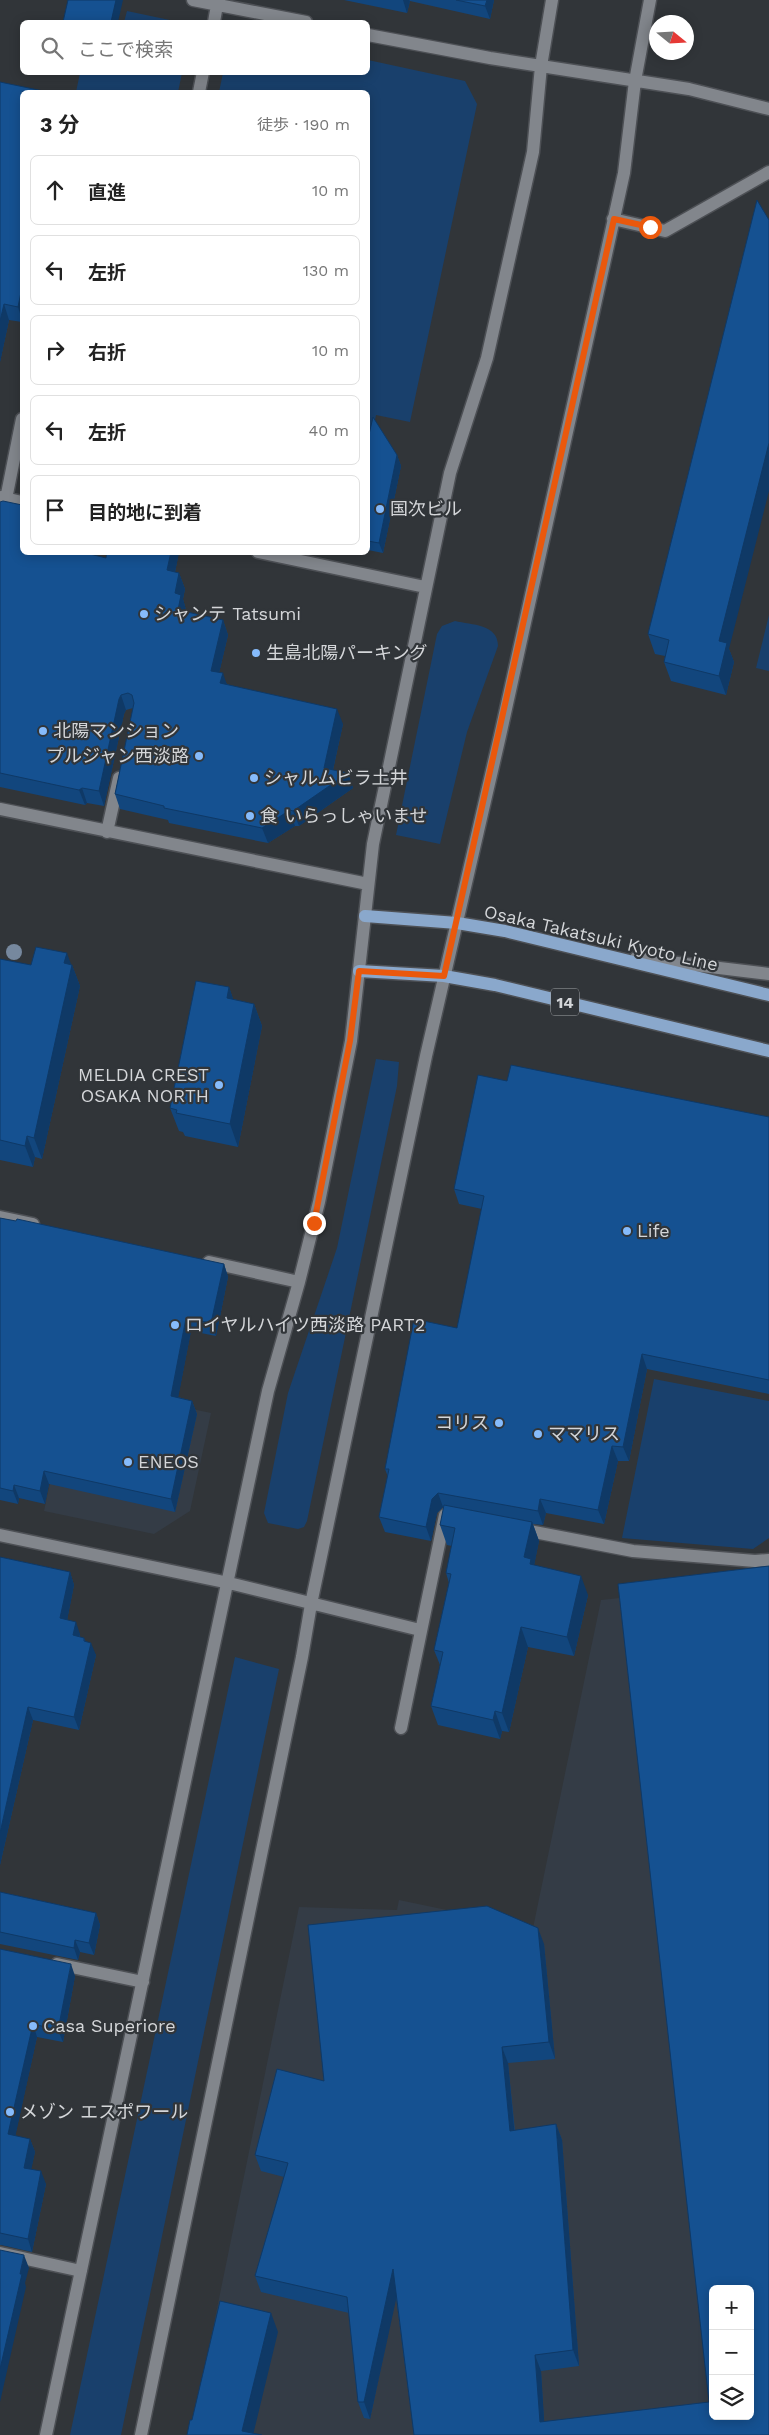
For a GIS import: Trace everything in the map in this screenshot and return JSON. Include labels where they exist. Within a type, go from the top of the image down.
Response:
[{"type":"main road","name":"Osaka Takatsuki Kyoto Line","points":[[365,916],[457,924],[506,931],[769,996]]},
{"type":"main road","name":"14","points":[[359,971],[444,976],[495,985],[769,1051]]},
{"type":"street","points":[[193,0],[296,20]]},
{"type":"street","points":[[46,2435],[229,1583],[268,1391],[299,1282],[319,1202],[349,1051],[373,844],[450,473],[487,358],[533,152],[541,66],[552,0]]},
{"type":"street","points":[[141,2435],[302,1657],[310,1604],[444,976],[624,173],[635,81],[650,0]]},
{"type":"street","points":[[214,20],[217,5]]},
{"type":"street","points":[[370,34],[541,66],[689,89],[769,109]]},
{"type":"street","points":[[199,90],[202,75]]},
{"type":"street","points":[[614,219],[665,231],[769,172]]},
{"type":"street","points":[[20,427],[3,498],[20,502]]},
{"type":"street","points":[[272,555],[426,587]]},
{"type":"street","points":[[107,832],[122,764]]},
{"type":"street","points":[[0,809],[368,884]]},
{"type":"street","points":[[604,955],[769,974]]},
{"type":"street","points":[[0,1217],[47,1227]]},
{"type":"street","points":[[198,1260],[299,1282]]},
{"type":"street","points":[[401,1728],[420,1630],[446,1515],[455,1517]]},
{"type":"street","points":[[502,1526],[633,1551],[756,1561],[769,1560]]},
{"type":"street","points":[[0,1535],[229,1583],[420,1630]]},
{"type":"street","points":[[47,1962],[143,1982]]},
{"type":"street","points":[[0,2253],[81,2271]]},
{"type":"shaded area","points":[[127,11],[170,20],[125,20]]},
{"type":"shaded area","points":[[370,60],[465,81],[477,104],[410,422],[376,415],[370,445],[370,90],[219,90],[223,75],[370,75]]},
{"type":"shaded area","points":[[79,75],[182,75],[178,90],[76,90]]},
{"type":"shaded area","points":[[769,615],[769,671],[756,668]]},
{"type":"shaded area","points":[[455,621],[489,629],[494,633],[498,646],[467,732],[440,844],[396,835],[437,634],[442,626]]},
{"type":"shaded area","points":[[376,1059],[399,1062],[397,1086],[307,1521],[304,1527],[298,1529],[268,1523],[264,1513],[288,1393],[337,1248]]},
{"type":"shaded area","points":[[654,1379],[769,1401],[769,1538],[753,1549],[622,1538]]},
{"type":"shaded area","name":"ENEOS","points":[[71,1383],[211,1413],[190,1511],[154,1534],[44,1511]]},
{"type":"shaded area","points":[[769,1582],[769,2435],[212,2435],[192,2431],[299,1907],[397,1910],[399,1900],[533,1928],[601,1600]]},
{"type":"shaded area","points":[[235,1657],[279,1669],[121,2435],[70,2435]]},
{"type":"building","points":[[68,0],[116,0],[111,20],[63,20]]},
{"type":"building","points":[[456,0],[487,0],[485,6]]},
{"type":"building","points":[[0,82],[38,90],[20,90],[20,297],[18,307],[4,304],[0,321]]},
{"type":"building","points":[[757,200],[769,220],[769,443],[719,641],[727,643],[719,676],[664,662],[669,640],[648,634]]},
{"type":"building","name":"国次ビル","points":[[373,417],[397,455],[379,543],[370,541],[370,430]]},
{"type":"building","points":[[0,502],[20,505],[20,555],[94,555],[106,558],[106,555],[170,555],[167,570],[179,573],[175,593],[181,595],[178,610],[223,620],[211,671],[223,673],[220,683],[337,709],[324,768],[348,773],[293,811],[290,810],[262,828],[164,808],[164,806],[115,794],[134,703],[132,695],[128,693],[121,695],[119,699],[99,791],[82,788],[79,790],[0,773]]},
{"type":"building","points":[[36,947],[67,953],[64,963],[72,965],[34,1138],[27,1136],[25,1146],[0,1140],[0,959],[31,965]]},
{"type":"building","name":"MELDIA CREST OSAKA NORTH","points":[[196,981],[229,987],[227,998],[254,1004],[230,1124],[176,1113],[177,1110],[170,1108]]},
{"type":"building","name":"Life","points":[[511,1065],[769,1117],[769,1380],[642,1354],[623,1447],[612,1446],[598,1510],[540,1499],[538,1511],[438,1493],[432,1499],[426,1527],[379,1517],[389,1469],[385,1469],[414,1319],[457,1328],[484,1196],[454,1189],[478,1075],[507,1081]]},
{"type":"building","points":[[0,1218],[16,1221],[17,1219],[224,1264],[211,1323],[186,1318],[171,1396],[192,1401],[171,1499],[44,1471],[40,1491],[14,1485],[13,1491],[0,1488]]},
{"type":"building","points":[[444,1505],[532,1522],[524,1557],[531,1559],[530,1564],[581,1576],[567,1637],[521,1627],[502,1713],[495,1711],[493,1720],[431,1706],[443,1652],[434,1650],[451,1574],[446,1573],[455,1528],[440,1525]]},
{"type":"building","points":[[0,1557],[70,1572],[60,1618],[76,1622],[73,1635],[84,1638],[84,1641],[91,1643],[74,1717],[28,1707],[0,1833]]},
{"type":"building","points":[[769,1566],[769,2435],[414,2435],[393,2269],[364,2402],[358,2402],[347,2297],[255,2276],[288,2163],[255,2155],[277,2069],[324,2081],[308,1925],[487,1906],[538,1928],[549,2042],[502,2047],[510,2131],[556,2124],[573,2350],[535,2355],[540,2422],[709,2402],[618,1584]]},
{"type":"building","points":[[0,1892],[96,1913],[89,1943],[75,1940],[74,1948],[0,1932]]},
{"type":"building","points":[[0,1949],[71,1964],[58,2030],[33,2024],[8,2134],[30,2139],[24,2168],[41,2171],[28,2239],[0,2233]]},
{"type":"building","points":[[0,2250],[24,2255],[20,2274],[22,2274],[0,2369]]},
{"type":"building","points":[[220,2301],[271,2313],[242,2431],[262,2435],[187,2435]]},
{"type":"place","name":"国次ビル","points":[[380,509]]},
{"type":"place","name":"シャンテ Tatsumi","points":[[144,614]]},
{"type":"place","name":"生島北陽パーキング","points":[[256,653]]},
{"type":"place","name":"北陽マンション","points":[[43,731]]},
{"type":"place","name":"プルジャン西淡路","points":[[199,756]]},
{"type":"place","name":"シャルムビラ土井","points":[[254,778]]},
{"type":"place","name":"食 いらっしゃいませ","points":[[250,816]]},
{"type":"place","name":"MELDIA CREST OSAKA NORTH","points":[[219,1085]]},
{"type":"place","name":"Life","points":[[627,1231]]},
{"type":"place","name":"ロイヤルハイツ西淡路 PART2","points":[[175,1325]]},
{"type":"place","name":"コリス","points":[[499,1423]]},
{"type":"place","name":"ママリス","points":[[538,1434]]},
{"type":"place","name":"ENEOS","points":[[128,1462]]},
{"type":"place","name":"Casa Superiore","points":[[33,2026]]},
{"type":"place","name":"メゾン エスポワール","points":[[10,2112]]},
{"type":"route","points":[[314,1223],[350,1041],[359,971],[444,976],[500,736],[614,219],[650,227]]}]
